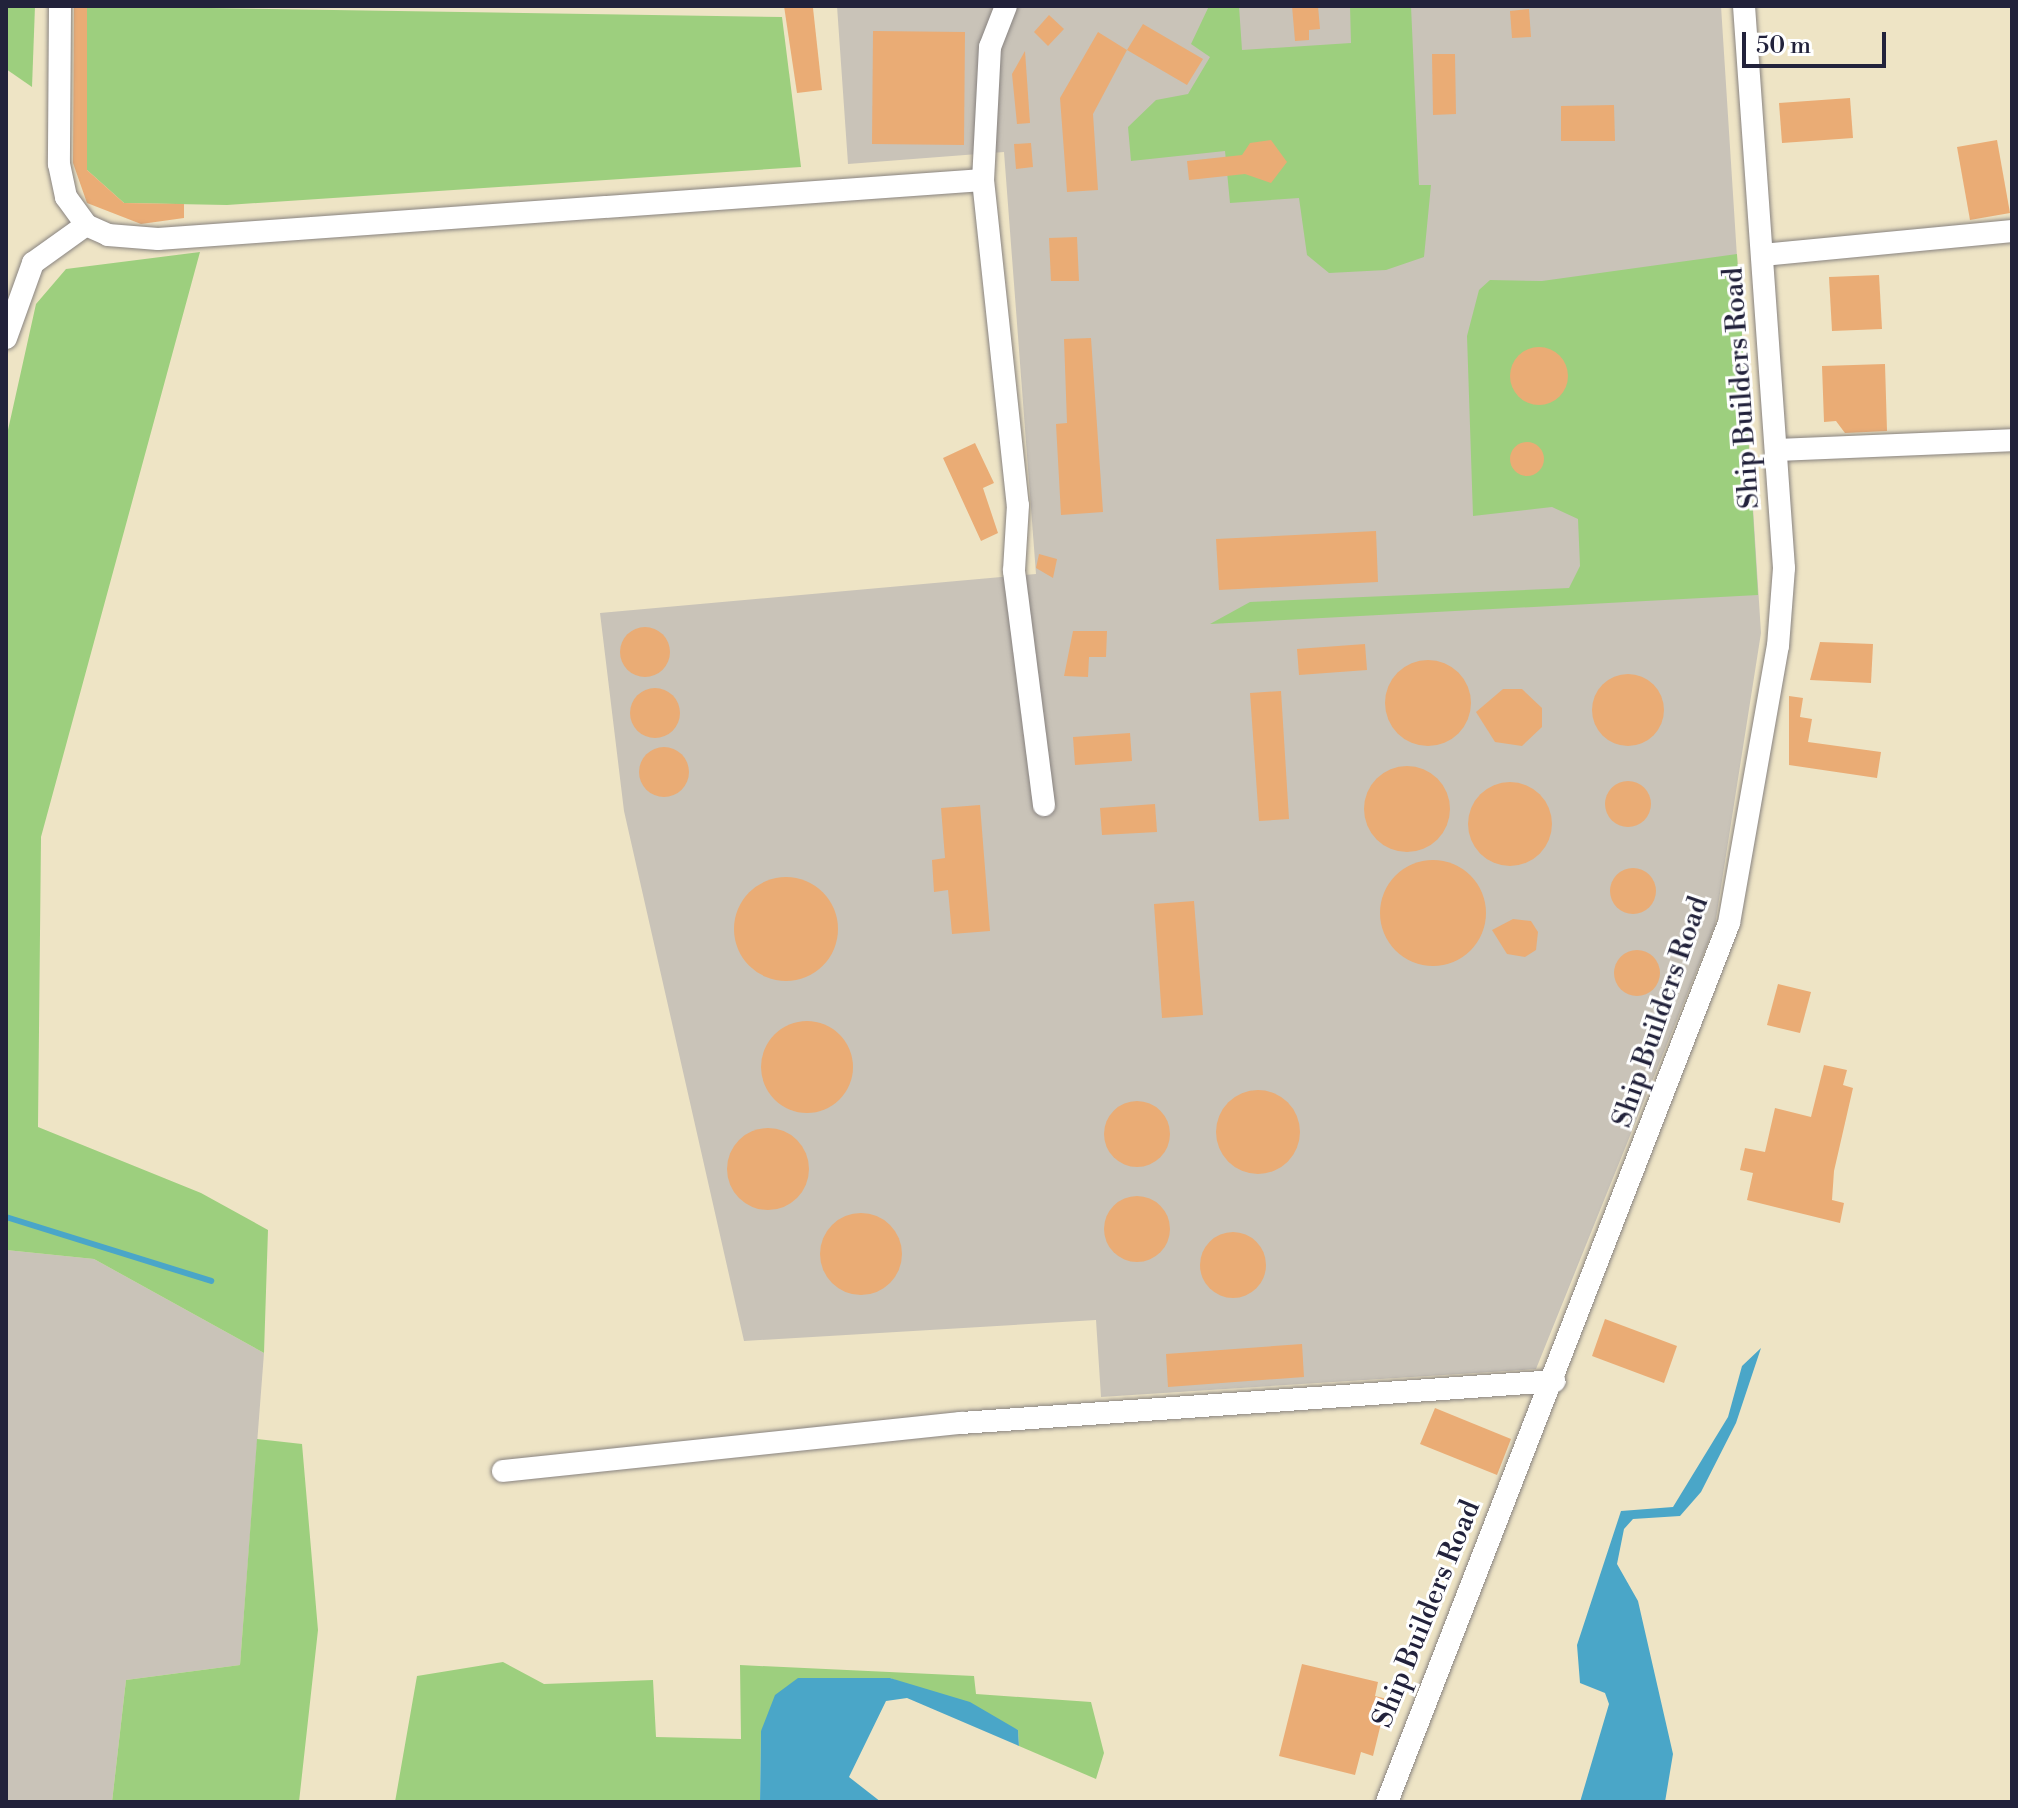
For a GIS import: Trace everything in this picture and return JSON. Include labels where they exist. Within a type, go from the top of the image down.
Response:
[{"type":"street","points":[[60,6],[59,164],[66,197],[86,225],[108,235],[158,239],[983,180]]},
{"type":"street","points":[[1006,6],[990,47],[983,180],[1018,505],[1014,571],[1044,805]]},
{"type":"street","name":"Ship Builders Road","points":[[1387,1802],[1555,1381],[1729,923],[1778,646],[1784,568],[1744,6]]},
{"type":"street","points":[[6,338],[33,263],[86,225]]},
{"type":"street","points":[[1763,255],[2012,231]]},
{"type":"street","points":[[1776,450],[2012,440]]},
{"type":"street","points":[[503,1471],[961,1423],[1555,1381]]},
{"type":"shaded area","points":[[837,6],[1721,6],[1761,633],[1715,925],[1536,1369],[1101,1397],[1096,1320],[744,1341],[624,811],[600,613],[1036,574],[1004,152],[848,164]]},
{"type":"shaded area","points":[[6,1250],[94,1259],[264,1353],[240,1665],[126,1680],[112,1802],[6,1802]]},
{"type":"green space","points":[[6,6],[35,6],[32,87],[6,69]]},
{"type":"green space","points":[[87,6],[782,17],[801,167],[227,205],[124,203],[87,170]]},
{"type":"green space","points":[[1209,6],[1239,6],[1242,50],[1351,43],[1350,6],[1411,6],[1419,185],[1431,185],[1424,257],[1386,270],[1329,273],[1307,255],[1299,198],[1230,203],[1225,151],[1131,161],[1128,127],[1156,100],[1188,94],[1210,57],[1191,44]]},
{"type":"green space","points":[[200,252],[41,837],[38,1127],[201,1193],[268,1230],[264,1353],[94,1259],[6,1250],[6,439],[36,304],[66,269]]},
{"type":"green space","points":[[1737,254],[1758,595],[1210,624],[1250,602],[1569,588],[1580,566],[1578,519],[1552,507],[1473,516],[1467,336],[1479,290],[1490,280],[1542,281]]},
{"type":"green space","points":[[257,1439],[302,1444],[318,1630],[299,1802],[112,1802],[126,1680],[240,1665]]},
{"type":"green space","points":[[503,1662],[544,1684],[653,1680],[656,1737],[741,1739],[740,1665],[974,1676],[976,1694],[1091,1702],[1104,1753],[1096,1779],[1019,1746],[1018,1730],[890,1678],[761,1731],[760,1802],[395,1802],[417,1676]]},
{"type":"water","points":[[1761,1348],[1736,1423],[1701,1492],[1680,1516],[1633,1519],[1624,1529],[1617,1564],[1638,1601],[1673,1754],[1665,1802],[1580,1802],[1609,1704],[1605,1693],[1580,1683],[1577,1645],[1621,1511],[1673,1507],[1728,1417],[1742,1366]]},
{"type":"water","points":[[798,1678],[890,1678],[970,1702],[1018,1730],[1019,1746],[907,1698],[886,1701],[849,1777],[881,1802],[760,1802],[761,1731],[775,1695]]},
{"type":"building","points":[[74,6],[87,6],[87,170],[124,203],[184,204],[184,218],[141,224],[87,203],[73,163]]},
{"type":"building","points":[[784,6],[813,8],[822,90],[797,93]]},
{"type":"building","points":[[1292,6],[1318,6],[1320,29],[1309,30],[1309,40],[1295,41]]},
{"type":"building","points":[[1529,9],[1531,37],[1512,38],[1510,11]]},
{"type":"building","points":[[1049,15],[1064,29],[1048,46],[1034,32]]},
{"type":"building","points":[[1143,24],[1203,59],[1187,85],[1127,50]]},
{"type":"building","points":[[873,31],[965,32],[964,145],[872,144]]},
{"type":"building","points":[[1098,32],[1127,50],[1093,114],[1098,190],[1067,192],[1060,98]]},
{"type":"building","points":[[1025,51],[1030,123],[1017,124],[1012,74]]},
{"type":"building","points":[[1432,54],[1455,54],[1456,114],[1433,115]]},
{"type":"building","points":[[1850,98],[1853,138],[1782,143],[1779,103]]},
{"type":"building","points":[[1614,105],[1615,141],[1561,141],[1561,106]]},
{"type":"building","points":[[1271,140],[1287,162],[1271,183],[1245,174],[1189,180],[1187,161],[1242,155],[1250,143]]},
{"type":"building","points":[[1997,140],[2010,213],[1970,220],[1957,147]]},
{"type":"building","points":[[1031,143],[1033,167],[1016,169],[1014,144]]},
{"type":"building","points":[[1077,237],[1079,281],[1051,281],[1049,238]]},
{"type":"building","points":[[1879,275],[1882,329],[1832,331],[1829,277]]},
{"type":"building","points":[[1091,338],[1103,512],[1061,515],[1056,424],[1067,423],[1064,339]]},
{"type":"building","points":[[1539,347],[1560,355],[1568,376],[1560,397],[1539,405],[1518,397],[1510,376],[1518,355]]},
{"type":"building","points":[[1885,364],[1887,431],[1845,433],[1836,421],[1824,422],[1822,366]]},
{"type":"building","points":[[1527,442],[1539,447],[1544,459],[1539,471],[1527,476],[1515,471],[1510,459],[1515,447]]},
{"type":"building","points":[[975,443],[994,483],[983,488],[998,533],[981,541],[943,458]]},
{"type":"building","points":[[1376,531],[1378,582],[1219,590],[1216,539]]},
{"type":"building","points":[[1039,554],[1057,559],[1053,578],[1036,568]]},
{"type":"building","points":[[645,627],[663,634],[670,652],[663,670],[645,677],[627,670],[620,652],[627,634]]},
{"type":"building","points":[[1073,631],[1107,631],[1106,657],[1089,657],[1088,677],[1064,676]]},
{"type":"building","points":[[1820,642],[1873,644],[1871,683],[1810,680]]},
{"type":"building","points":[[1365,644],[1367,670],[1299,675],[1297,649]]},
{"type":"building","points":[[1428,660],[1444,664],[1458,673],[1467,687],[1471,703],[1467,719],[1458,733],[1444,742],[1428,746],[1412,742],[1398,733],[1389,719],[1385,703],[1389,687],[1398,673],[1412,664]]},
{"type":"building","points":[[1628,674],[1648,680],[1658,690],[1664,710],[1658,730],[1648,740],[1628,746],[1608,740],[1598,730],[1592,710],[1598,690],[1608,680]]},
{"type":"building","points":[[655,688],[673,695],[680,713],[673,731],[655,738],[637,731],[630,713],[637,695]]},
{"type":"building","points":[[1503,689],[1522,689],[1542,708],[1542,727],[1522,746],[1495,742],[1476,712]]},
{"type":"building","points":[[1281,691],[1289,819],[1259,821],[1250,693]]},
{"type":"building","points":[[1789,696],[1803,698],[1800,717],[1812,719],[1808,742],[1881,752],[1877,778],[1789,765]]},
{"type":"building","points":[[1130,733],[1132,761],[1075,765],[1073,737]]},
{"type":"building","points":[[664,747],[681,755],[689,772],[681,789],[664,797],[647,789],[639,772],[647,755]]},
{"type":"building","points":[[1407,766],[1423,770],[1437,779],[1446,793],[1450,809],[1446,825],[1437,839],[1423,848],[1407,852],[1391,848],[1377,839],[1368,825],[1364,809],[1368,793],[1377,779],[1391,770]]},
{"type":"building","points":[[1628,781],[1644,788],[1651,804],[1644,820],[1628,827],[1612,820],[1605,804],[1612,788]]},
{"type":"building","points":[[1502,782],[1518,782],[1534,789],[1545,800],[1552,824],[1549,840],[1540,854],[1518,866],[1502,866],[1486,859],[1475,848],[1468,832],[1468,816],[1475,800],[1486,789]]},
{"type":"building","points":[[1155,804],[1157,832],[1102,835],[1100,808]]},
{"type":"building","points":[[980,805],[990,931],[952,934],[948,890],[934,892],[932,860],[945,858],[941,808]]},
{"type":"building","points":[[1433,860],[1453,864],[1470,876],[1482,893],[1486,913],[1482,933],[1470,950],[1453,962],[1433,966],[1413,962],[1396,950],[1384,933],[1380,913],[1384,893],[1396,876],[1413,864]]},
{"type":"building","points":[[1633,868],[1649,875],[1656,891],[1649,907],[1633,914],[1617,907],[1610,891],[1617,875]]},
{"type":"building","points":[[786,877],[806,881],[823,892],[834,909],[838,929],[834,949],[823,966],[806,977],[786,981],[766,977],[749,966],[738,949],[734,929],[738,909],[749,892],[766,881]]},
{"type":"building","points":[[1194,901],[1203,1015],[1162,1018],[1154,904]]},
{"type":"building","points":[[1513,919],[1531,921],[1538,932],[1536,950],[1525,957],[1507,954],[1492,930]]},
{"type":"building","points":[[1637,950],[1653,957],[1660,973],[1653,989],[1637,996],[1621,989],[1614,973],[1621,957]]},
{"type":"building","points":[[1778,984],[1811,992],[1800,1033],[1767,1025]]},
{"type":"building","points":[[807,1021],[825,1025],[839,1035],[849,1049],[853,1067],[849,1085],[839,1099],[825,1109],[807,1113],[789,1109],[775,1099],[765,1085],[761,1067],[765,1049],[775,1035],[789,1025]]},
{"type":"building","points":[[1824,1065],[1847,1070],[1843,1085],[1853,1088],[1834,1171],[1832,1200],[1844,1203],[1840,1223],[1747,1200],[1753,1173],[1740,1170],[1745,1148],[1765,1152],[1775,1108],[1811,1117]]},
{"type":"building","points":[[1258,1090],[1274,1093],[1288,1102],[1297,1116],[1300,1132],[1297,1148],[1288,1162],[1274,1171],[1258,1174],[1242,1171],[1228,1162],[1219,1148],[1216,1132],[1219,1116],[1228,1102],[1242,1093]]},
{"type":"building","points":[[1137,1101],[1150,1103],[1160,1111],[1168,1121],[1168,1147],[1160,1157],[1150,1165],[1137,1167],[1124,1165],[1114,1157],[1106,1147],[1104,1134],[1106,1121],[1114,1111],[1124,1103]]},
{"type":"building","points":[[768,1128],[784,1131],[797,1140],[806,1153],[809,1169],[806,1185],[797,1198],[784,1207],[768,1210],[752,1207],[739,1198],[730,1185],[727,1169],[730,1153],[739,1140],[752,1131]]},
{"type":"building","points":[[1137,1196],[1150,1198],[1160,1206],[1168,1216],[1168,1242],[1160,1252],[1150,1260],[1137,1262],[1124,1260],[1114,1252],[1106,1242],[1104,1229],[1106,1216],[1114,1206],[1124,1198]]},
{"type":"building","points":[[861,1213],[877,1216],[890,1225],[899,1238],[902,1254],[899,1270],[890,1283],[877,1292],[861,1295],[845,1292],[832,1283],[823,1270],[820,1254],[823,1238],[832,1225],[845,1216]]},
{"type":"building","points":[[1233,1232],[1246,1234],[1256,1242],[1264,1252],[1264,1278],[1256,1288],[1246,1296],[1233,1298],[1220,1296],[1210,1288],[1202,1278],[1200,1265],[1202,1252],[1210,1242],[1220,1234]]},
{"type":"building","points":[[1605,1319],[1677,1346],[1664,1383],[1592,1356]]},
{"type":"building","points":[[1302,1344],[1304,1377],[1168,1387],[1166,1354]]},
{"type":"building","points":[[1435,1408],[1511,1439],[1497,1475],[1420,1444]]},
{"type":"building","points":[[1302,1664],[1378,1682],[1375,1696],[1387,1699],[1373,1756],[1361,1752],[1355,1775],[1279,1756]]},
{"type":"waterway","points":[[6,1217],[211,1281]]}]
